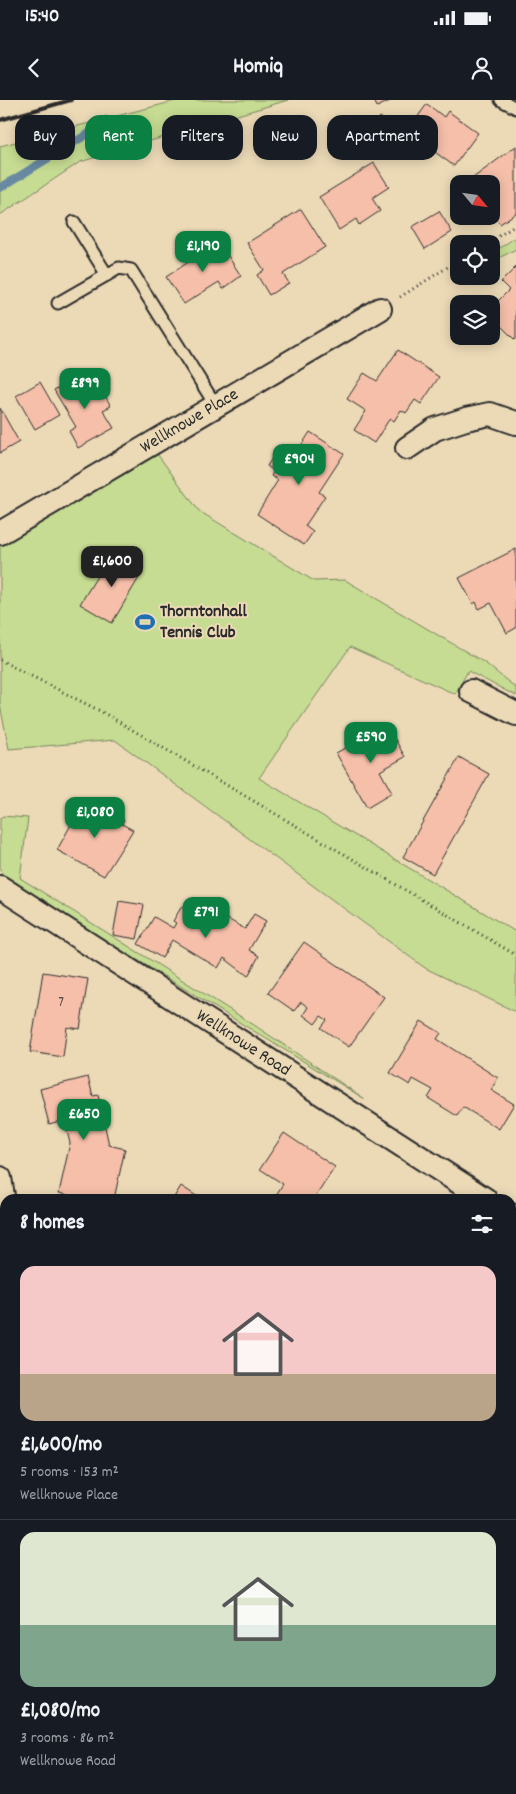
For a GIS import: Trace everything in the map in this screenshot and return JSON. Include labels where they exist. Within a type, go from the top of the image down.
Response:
[{"type":"street","name":"Wellknowe Place","points":[[0,533],[380,309]]},
{"type":"street","points":[[408,448],[435,429],[466,419],[490,414],[516,423]]},
{"type":"street","points":[[471,691],[516,714]]},
{"type":"street","name":"Wellknowe Road","points":[[0,887],[477,1194]]},
{"type":"street","points":[[0,1178],[3,1194]]},
{"type":"lane","points":[[501,100],[516,108]]},
{"type":"lane","points":[[74,222],[107,275]]},
{"type":"lane","points":[[58,303],[119,268],[131,270],[216,406]]},
{"type":"path","points":[[500,235],[516,225]]},
{"type":"path","points":[[380,309],[450,266]]},
{"type":"path","points":[[0,660],[111,717],[516,955]]},
{"type":"green space","points":[[179,100],[288,100],[238,115],[162,115],[162,138],[152,141],[152,115],[121,115]]},
{"type":"green space","points":[[85,124],[85,160],[87,160],[80,162],[0,215],[0,146],[15,142],[15,160],[75,160],[75,127]]},
{"type":"green space","points":[[516,237],[516,249],[500,257],[500,248]]},
{"type":"green space","points":[[155,451],[199,511],[314,581],[345,580],[485,663],[516,688],[516,696],[468,671],[455,694],[350,647],[259,778],[516,932],[516,1012],[425,968],[115,740],[9,749],[0,705],[0,546],[110,472]]},
{"type":"green space","points":[[3,816],[28,818],[20,878],[254,1025],[365,1099],[13,884],[0,871],[0,818]]},
{"type":"building","points":[[374,100],[392,100],[377,107]]},
{"type":"building","points":[[427,104],[444,117],[448,111],[478,133],[454,166],[438,154],[438,115],[419,115]]},
{"type":"building","points":[[516,146],[516,213],[500,224],[500,175],[477,175]]},
{"type":"building","points":[[374,163],[389,187],[372,198],[380,211],[359,225],[356,219],[339,230],[319,197]]},
{"type":"building","points":[[301,209],[325,247],[283,274],[289,283],[269,295],[257,275],[264,270],[247,243]]},
{"type":"building","points":[[439,211],[452,232],[425,249],[412,227]]},
{"type":"building","points":[[219,242],[241,276],[223,289],[219,282],[184,304],[166,277],[190,261],[185,254],[198,246],[203,254]]},
{"type":"building","points":[[516,267],[515,340],[500,325],[500,299],[509,290],[501,282]]},
{"type":"building","points":[[398,350],[439,377],[421,404],[415,400],[406,413],[401,410],[394,421],[390,418],[374,443],[354,430],[366,411],[347,399],[364,373],[377,381]]},
{"type":"building","points":[[82,373],[94,393],[101,389],[111,406],[103,410],[114,428],[78,448],[69,431],[76,427],[54,390]]},
{"type":"building","points":[[40,382],[59,415],[35,429],[16,396]]},
{"type":"building","points":[[0,408],[19,442],[0,453]]},
{"type":"building","points":[[310,432],[344,454],[319,492],[325,496],[305,526],[313,532],[304,545],[257,514],[278,480],[271,476],[274,471],[267,466],[278,449],[286,454],[292,445],[299,449]]},
{"type":"building","points":[[516,549],[516,628],[507,633],[491,603],[479,609],[476,602],[473,604],[459,578]]},
{"type":"building","points":[[112,552],[143,571],[112,623],[80,604]]},
{"type":"building","points":[[387,725],[405,757],[380,771],[392,793],[367,808],[336,753]]},
{"type":"building","points":[[459,757],[489,774],[433,874],[403,857]]},
{"type":"building","points":[[83,803],[100,813],[103,808],[124,820],[122,824],[133,830],[104,876],[57,850]]},
{"type":"building","points":[[119,901],[144,905],[137,939],[113,935]]},
{"type":"building","points":[[182,906],[220,928],[226,918],[245,929],[254,914],[266,921],[249,950],[259,956],[248,976],[224,958],[218,968],[172,940],[162,958],[138,944],[154,917],[173,928],[176,923],[173,921]]},
{"type":"building","points":[[304,942],[384,997],[349,1047],[321,1028],[327,1020],[321,1016],[315,1024],[303,1015],[308,1007],[301,1002],[294,1011],[268,993]]},
{"type":"building","points":[[43,972],[88,979],[80,1029],[67,1027],[63,1057],[30,1052]]},
{"type":"building","points":[[421,1021],[441,1033],[437,1039],[498,1078],[491,1090],[514,1104],[499,1129],[463,1107],[457,1116],[428,1098],[433,1090],[413,1079],[410,1085],[390,1073]]},
{"type":"building","points":[[88,1077],[93,1096],[98,1095],[109,1145],[125,1149],[115,1194],[59,1193],[70,1143],[64,1120],[49,1124],[40,1089]]},
{"type":"building","points":[[284,1133],[335,1167],[317,1194],[277,1194],[283,1184],[260,1169]]},
{"type":"building","points":[[181,1186],[193,1194],[176,1194]]},
{"type":"waterway","points":[[0,188],[85,136]]},
{"type":"railway","points":[[0,120],[71,100]]},
{"type":"place","name":"Thorntonhall Tennis Club","points":[[145,622]]}]
